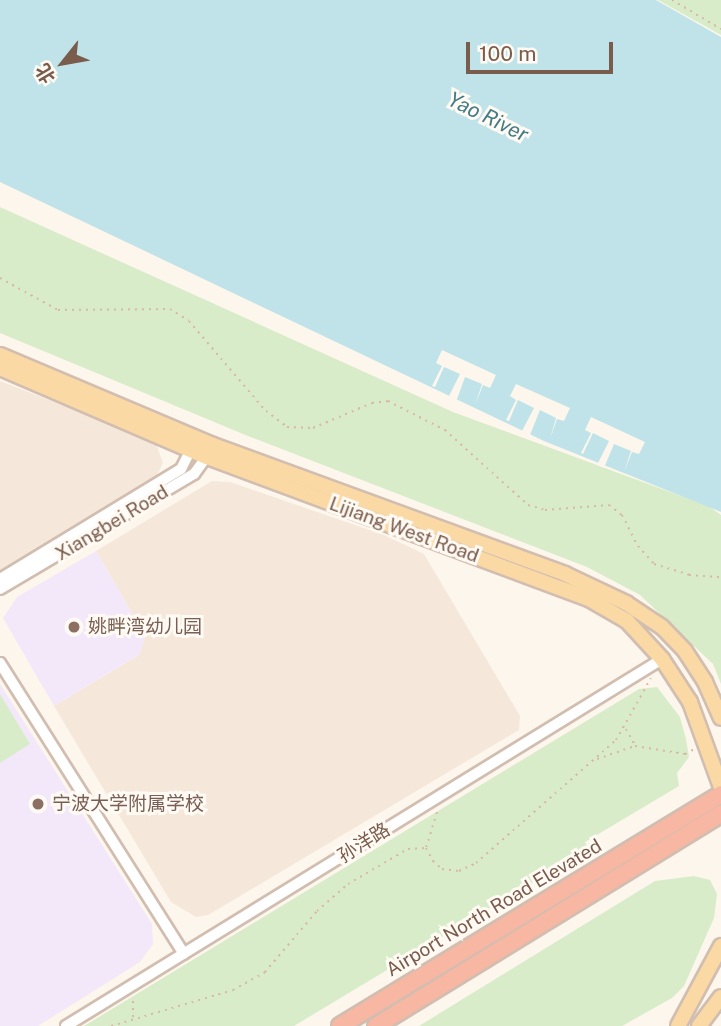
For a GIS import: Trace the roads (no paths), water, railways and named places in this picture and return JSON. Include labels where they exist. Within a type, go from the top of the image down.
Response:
[{"type":"highway","points":[[674,832],[721,794]]},
{"type":"highway","points":[[674,832],[721,814]]},
{"type":"highway","name":"Airport North Road Elevated","points":[[340,1026],[674,832]]},
{"type":"highway","name":"Airport North Road Elevated","points":[[376,1026],[674,832]]},
{"type":"main road","name":"Lijiang West Road","points":[[0,355],[210,451],[587,598],[626,621],[662,659],[690,702],[708,742],[721,787]]},
{"type":"main road","name":"Lijiang West Road","points":[[0,368],[194,444]]},
{"type":"main road","name":"Lijiang West Road","points":[[210,451],[565,574],[626,603],[662,628],[685,652],[705,682],[721,718]]},
{"type":"main road","points":[[678,1026],[721,946]]},
{"type":"main road","points":[[699,1026],[721,997]]},
{"type":"street","name":"Xiangbei Road","points":[[0,579],[181,469],[194,444]]},
{"type":"street","name":"Xiangbei Road","points":[[0,589],[194,474],[210,451]]},
{"type":"street","name":"孙洋路","points":[[66,1026],[662,659]]},
{"type":"street","points":[[0,663],[184,954]]},
{"type":"water","name":"Yao River","points":[[0,0],[656,0],[721,37],[721,512],[544,441],[0,182]]},
{"type":"place","name":"姚畔湾幼儿园","points":[[74,627]]},
{"type":"place","name":"宁波大学附属学校","points":[[38,804]]}]
